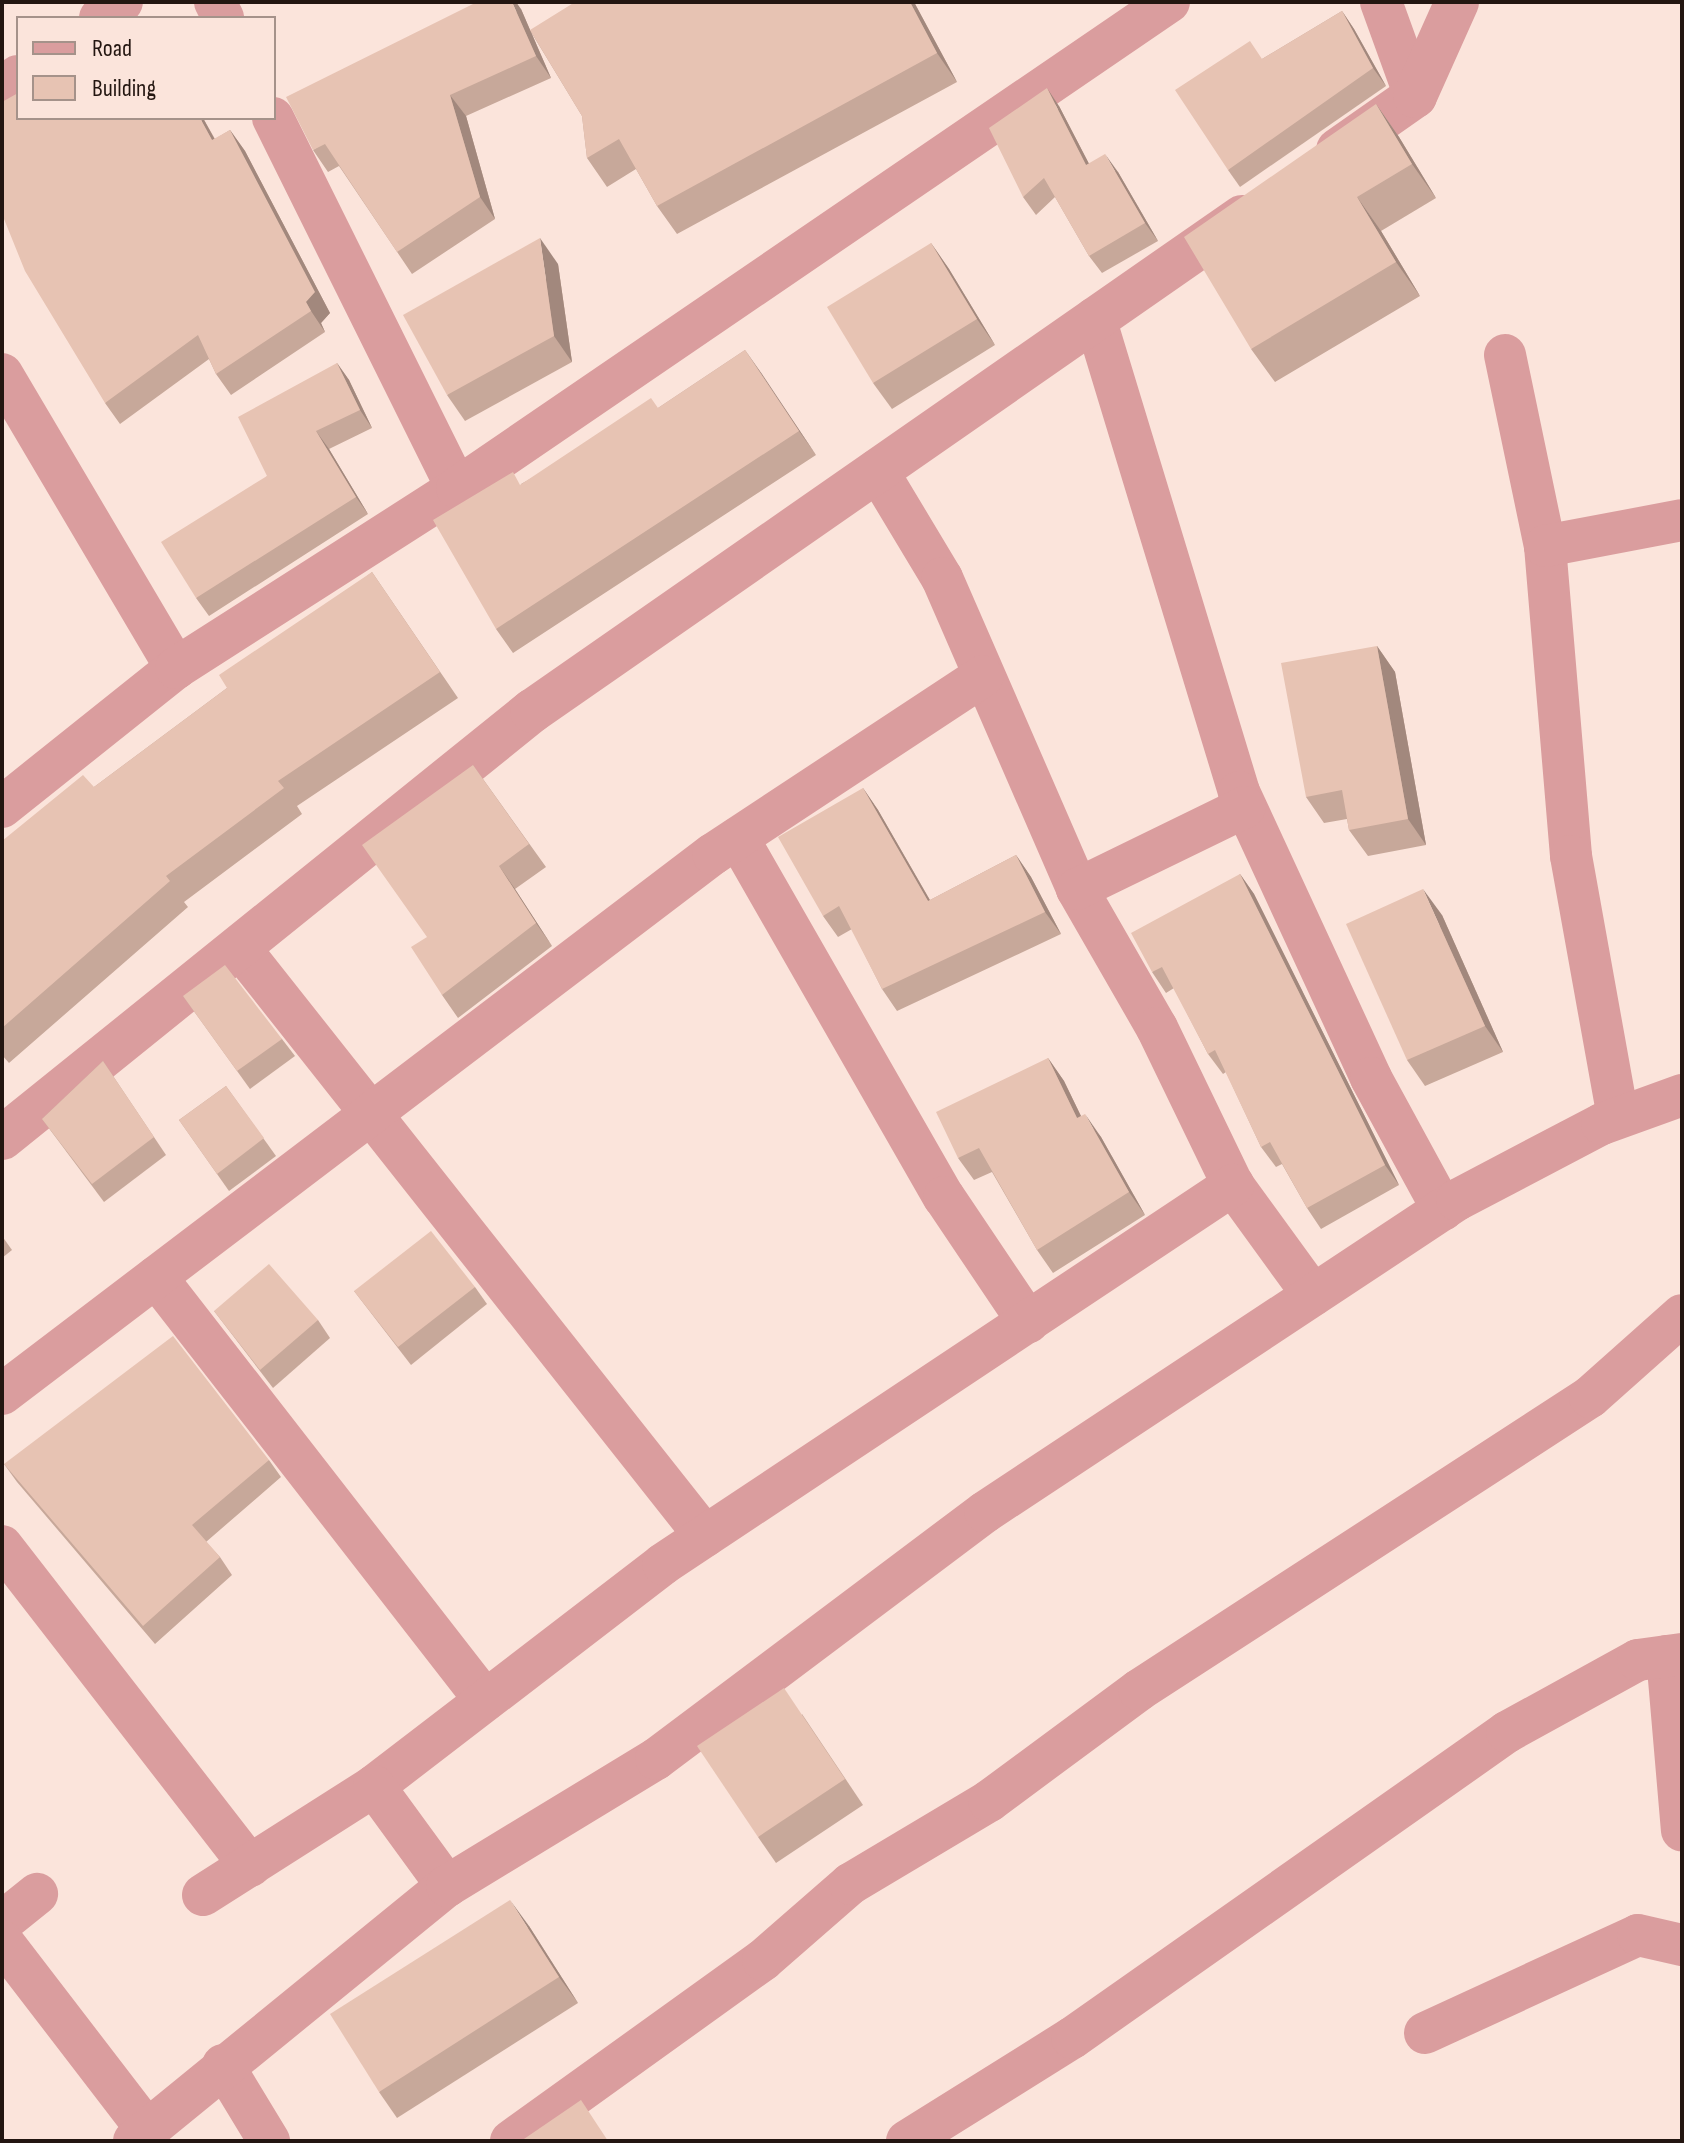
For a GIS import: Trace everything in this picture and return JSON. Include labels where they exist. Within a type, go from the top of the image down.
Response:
[{"type":"street","points":[[103,16],[122,2]]},
{"type":"street","points":[[2,807],[176,668],[457,488],[1169,2]]},
{"type":"street","points":[[1381,2],[1415,96]]},
{"type":"street","points":[[2,1138],[532,711],[1415,96],[1457,2]]},
{"type":"street","points":[[274,120],[457,488]]},
{"type":"street","points":[[1095,318],[1245,807],[1371,1078],[1443,1210]]},
{"type":"street","points":[[1505,355],[1545,546],[1571,856],[1618,1117]]},
{"type":"street","points":[[2,374],[176,668]]},
{"type":"street","points":[[877,470],[942,578],[1077,889],[1157,1028],[1233,1185],[1313,1295]]},
{"type":"street","points":[[1545,546],[1682,520]]},
{"type":"street","points":[[2,1394],[378,1115],[738,838],[983,676]]},
{"type":"street","points":[[1077,889],[1245,807]]},
{"type":"street","points":[[738,838],[944,1197],[1028,1322]]},
{"type":"street","points":[[239,947],[378,1115],[705,1536]]},
{"type":"street","points":[[2,1941],[140,2135],[447,1886],[656,1759],[985,1512],[1443,1210],[1618,1117],[1682,1095]]},
{"type":"street","points":[[203,1895],[374,1786],[705,1536],[1233,1185]]},
{"type":"street","points":[[156,1277],[485,1700]]},
{"type":"street","points":[[511,2141],[763,1960],[850,1884],[989,1801],[1139,1690],[1590,1397],[1682,1315]]},
{"type":"street","points":[[2,1546],[250,1866]]},
{"type":"street","points":[[907,2141],[1072,2038],[1507,1732],[1638,1660],[1675,1655],[1682,1830]]},
{"type":"street","points":[[374,1786],[447,1886]]},
{"type":"street","points":[[2,1922],[37,1894]]},
{"type":"street","points":[[1425,2033],[1638,1935],[1682,1945]]},
{"type":"street","points":[[223,2065],[269,2141]]},
{"type":"building","points":[[477,2],[512,2],[536,56],[450,95],[480,197],[397,252],[325,144],[313,150],[286,97]]},
{"type":"building","points":[[575,2],[910,2],[937,53],[657,206],[619,139],[587,158],[582,116],[530,30]]},
{"type":"building","points":[[1342,11],[1373,68],[1228,170],[1175,90],[1250,41],[1262,59]]},
{"type":"building","points":[[1047,88],[1086,165],[1105,154],[1145,223],[1089,256],[1044,178],[1023,197],[989,128]]},
{"type":"building","points":[[16,94],[16,120],[201,120],[212,140],[230,130],[315,292],[306,302],[311,311],[216,374],[198,335],[105,403],[25,271],[2,214],[2,102]]},
{"type":"building","points":[[1376,104],[1412,164],[1357,197],[1396,262],[1251,349],[1184,237]]},
{"type":"building","points":[[540,238],[554,336],[447,395],[403,315]]},
{"type":"building","points":[[931,243],[977,319],[873,383],[827,307]]},
{"type":"building","points":[[745,350],[799,431],[496,629],[433,520],[513,472],[520,485],[651,398],[658,408]]},
{"type":"building","points":[[337,363],[360,410],[316,431],[356,497],[196,598],[161,542],[267,476],[238,417]]},
{"type":"building","points":[[372,572],[440,672],[278,781],[284,788],[166,876],[170,881],[2,1028],[2,841],[83,775],[94,787],[227,688],[219,675]]},
{"type":"building","points":[[1377,646],[1408,819],[1349,830],[1342,790],[1306,797],[1281,663]]},
{"type":"building","points":[[473,765],[529,844],[499,866],[536,923],[442,995],[411,947],[427,937],[362,845]]},
{"type":"building","points":[[863,788],[928,901],[1016,855],[1045,912],[882,989],[839,906],[823,916],[778,837]]},
{"type":"building","points":[[1240,874],[1385,1165],[1307,1208],[1270,1142],[1261,1147],[1215,1050],[1208,1054],[1162,967],[1152,972],[1131,933]]},
{"type":"building","points":[[1423,889],[1485,1026],[1407,1060],[1346,924]]},
{"type":"building","points":[[225,965],[282,1039],[237,1071],[183,996]]},
{"type":"building","points":[[1048,1058],[1077,1118],[1085,1114],[1129,1192],[1037,1250],[979,1148],[958,1158],[936,1112]]},
{"type":"building","points":[[103,1061],[154,1137],[92,1184],[42,1119]]},
{"type":"building","points":[[226,1086],[264,1138],[217,1174],[179,1120]]},
{"type":"building","points":[[431,1231],[475,1287],[398,1347],[354,1291]]},
{"type":"building","points":[[269,1264],[318,1320],[260,1370],[214,1311]]},
{"type":"building","points":[[173,1336],[269,1460],[192,1525],[220,1557],[143,1626],[4,1464]]},
{"type":"building","points":[[784,1688],[845,1779],[758,1837],[697,1746]]},
{"type":"building","points":[[510,1900],[559,1977],[379,2092],[330,2014]]},
{"type":"building","points":[[581,2100],[608,2141],[521,2141]]}]
